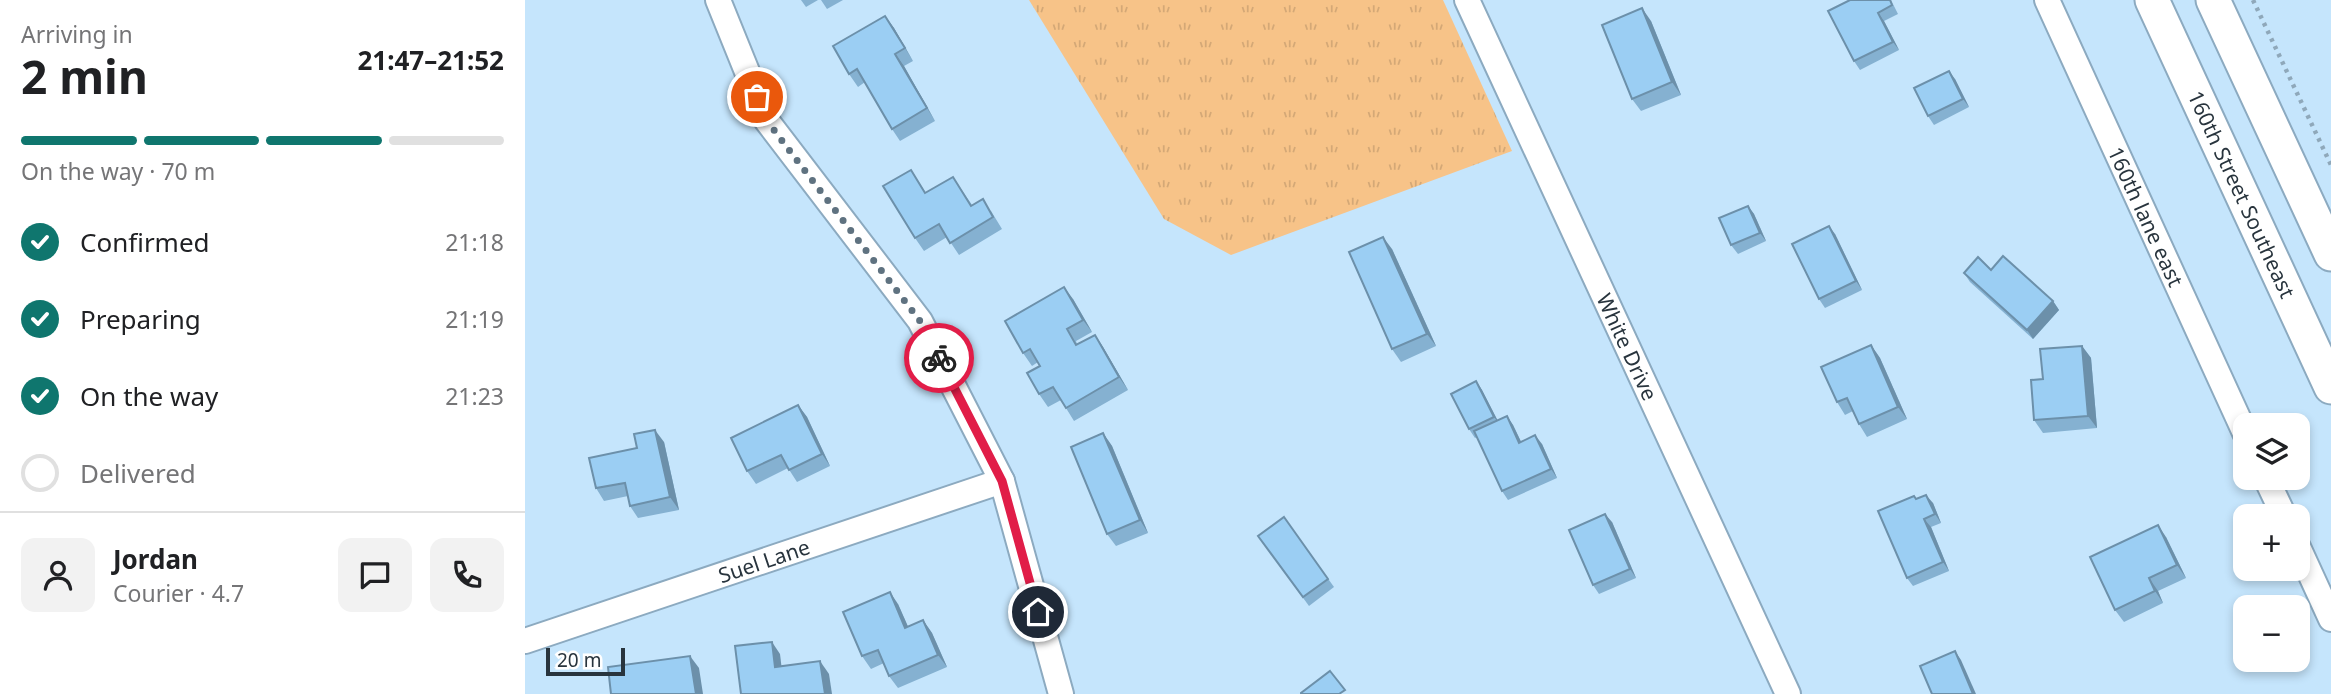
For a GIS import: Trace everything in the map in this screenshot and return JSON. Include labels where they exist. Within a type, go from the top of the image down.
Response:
[{"type":"street","points":[[718,0],[767,121],[920,321],[1002,481],[1061,694]]},
{"type":"street","name":"White Drive","points":[[1467,0],[1788,694]]},
{"type":"street","name":"160th lane east","points":[[2047,0],[2236,413]]},
{"type":"street","name":"160th Street Southeast","points":[[2152,0],[2331,387]]},
{"type":"street","points":[[2213,0],[2331,254]]},
{"type":"street","name":"Suel Lane","points":[[525,641],[1002,481]]},
{"type":"street","points":[[2310,573],[2331,619]]},
{"type":"path","points":[[2253,0],[2331,164]]},
{"type":"green space","points":[[1029,0],[1443,0],[1512,151],[1231,255],[1164,219]]},
{"type":"building","points":[[1850,0],[1890,0],[1892,5],[1878,13],[1893,42],[1854,61],[1828,11]]},
{"type":"building","points":[[1642,8],[1672,82],[1632,99],[1602,25]]},
{"type":"building","points":[[885,16],[905,48],[895,54],[927,108],[892,129],[857,69],[849,74],[833,46]]},
{"type":"building","points":[[1949,71],[1963,99],[1928,116],[1914,88]]},
{"type":"building","points":[[911,170],[925,193],[953,177],[971,206],[983,199],[993,217],[950,243],[939,224],[915,238],[883,186]]},
{"type":"building","points":[[1748,206],[1760,233],[1731,245],[1719,218]]},
{"type":"building","points":[[1829,226],[1856,281],[1819,299],[1792,244]]},
{"type":"building","points":[[1383,237],[1427,334],[1392,349],[1349,252]]},
{"type":"building","points":[[2003,256],[2053,301],[2027,330],[1964,273],[1978,257],[1991,270]]},
{"type":"building","points":[[1064,287],[1083,320],[1067,329],[1076,345],[1095,335],[1119,377],[1066,408],[1053,387],[1039,394],[1027,373],[1040,366],[1030,349],[1023,353],[1005,321]]},
{"type":"building","points":[[1871,345],[1898,407],[1859,424],[1847,398],[1837,402],[1821,367]]},
{"type":"building","points":[[2082,346],[2088,416],[2034,420],[2031,380],[2043,379],[2040,349]]},
{"type":"building","points":[[1476,381],[1494,417],[1469,429],[1451,394]]},
{"type":"building","points":[[798,405],[822,454],[789,470],[781,455],[747,471],[731,438]]},
{"type":"building","points":[[1507,416],[1519,443],[1535,435],[1551,469],[1502,491],[1474,431]]},
{"type":"building","points":[[655,430],[670,497],[630,506],[625,483],[596,488],[589,458],[637,448],[634,434]]},
{"type":"building","points":[[1103,433],[1140,520],[1107,534],[1071,447]]},
{"type":"building","points":[[1926,495],[1935,514],[1924,519],[1943,562],[1907,578],[1878,511],[1914,496],[1916,499]]},
{"type":"building","points":[[1605,514],[1630,569],[1593,585],[1569,530]]},
{"type":"building","points":[[1284,517],[1328,579],[1303,597],[1258,536]]},
{"type":"building","points":[[2158,525],[2177,565],[2149,578],[2155,591],[2115,610],[2090,557]]},
{"type":"building","points":[[890,592],[905,628],[923,620],[938,655],[889,676],[878,650],[862,656],[843,612]]},
{"type":"building","points":[[772,642],[775,667],[820,661],[825,694],[741,694],[735,646]]},
{"type":"building","points":[[1955,651],[1973,694],[1932,694],[1920,666]]},
{"type":"building","points":[[690,656],[696,694],[611,694],[608,667]]},
{"type":"building","points":[[1330,671],[1345,690],[1339,694],[1301,694],[1301,693]]},
{"type":"way so far","points":[[757,97],[767,121],[920,321],[939,358]]},
{"type":"route","points":[[939,358],[1002,481],[1038,612]]}]
